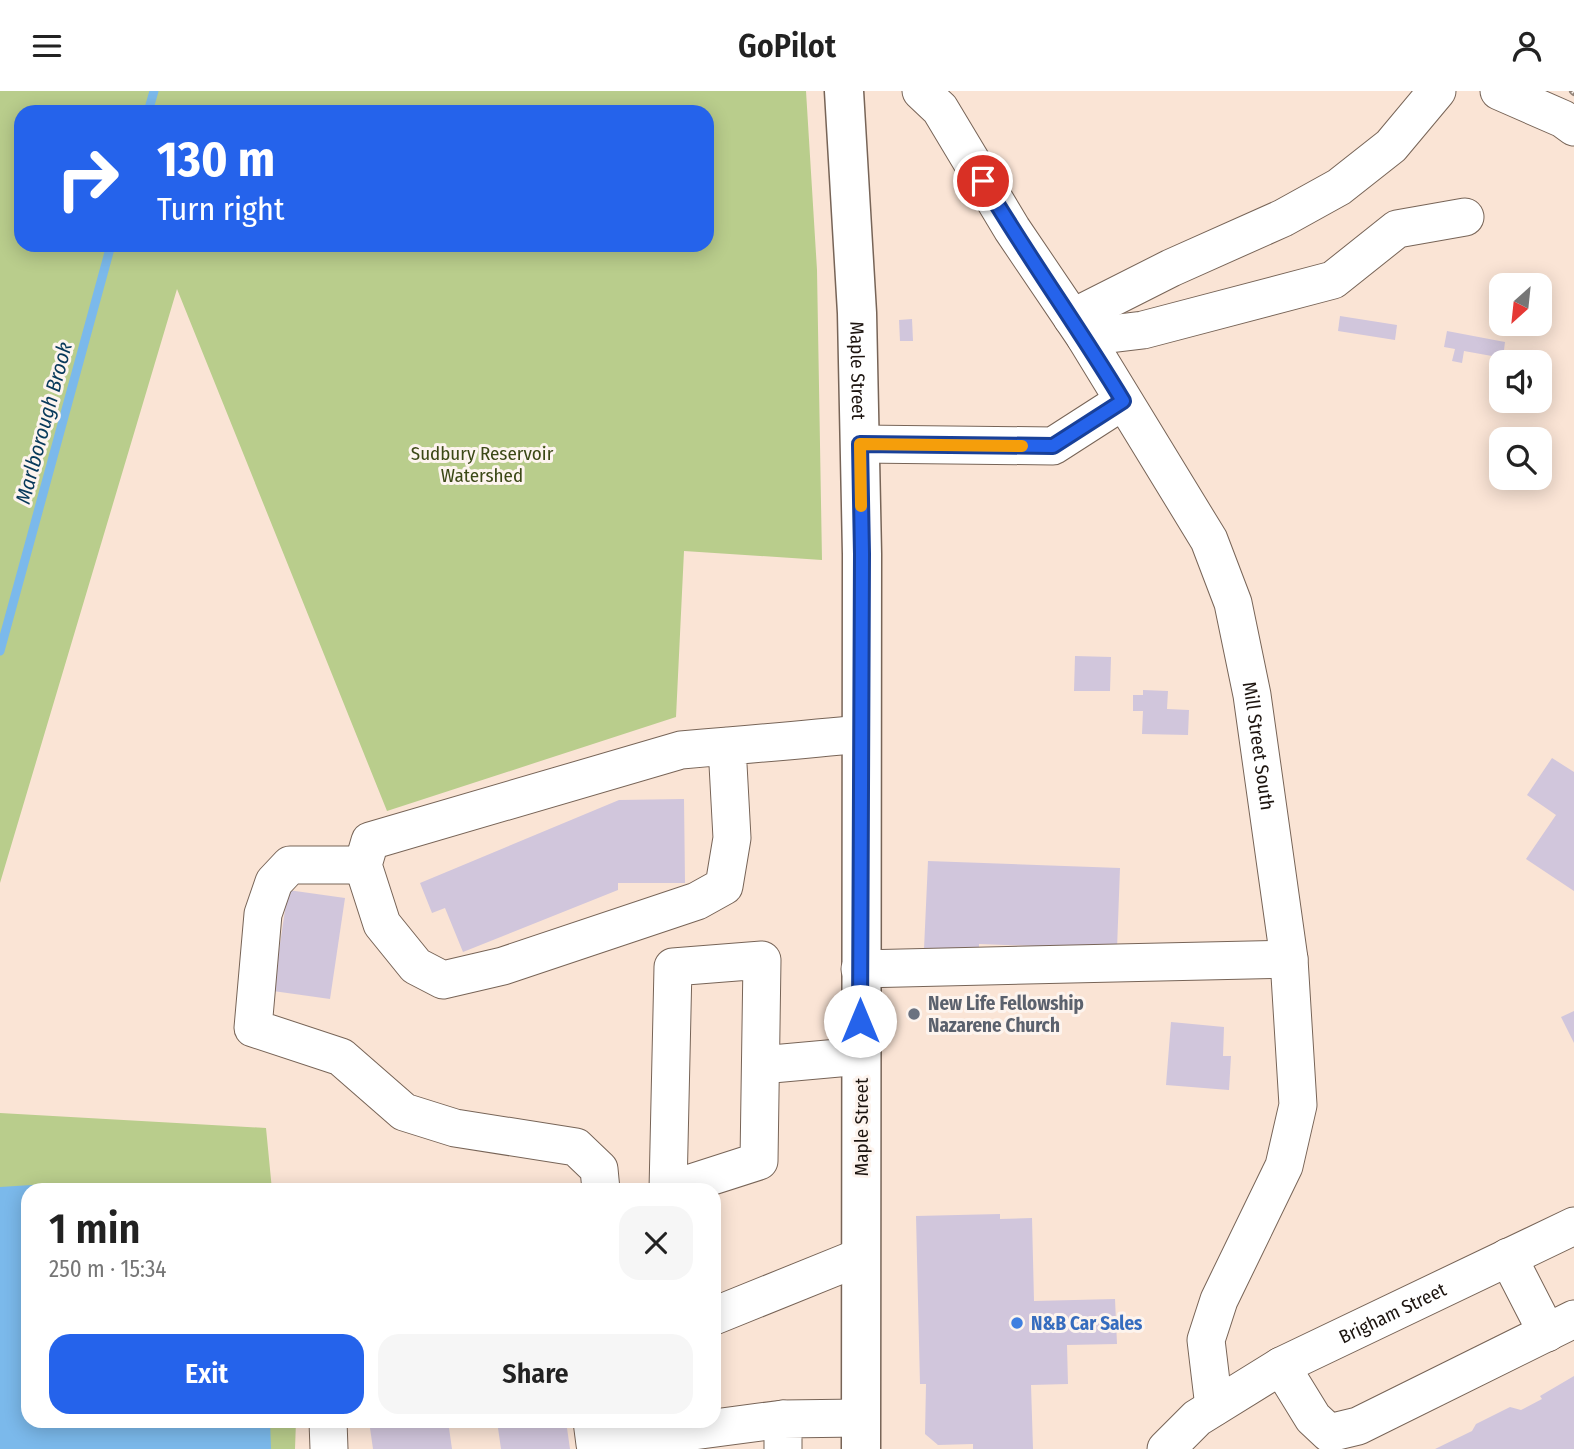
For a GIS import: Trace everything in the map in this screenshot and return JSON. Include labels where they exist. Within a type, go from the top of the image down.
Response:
[{"type":"main road","name":"Maple Street","points":[[844,91],[857,313],[860,444],[861,1434]]},
{"type":"street","name":"Mill Street South","points":[[921,91],[940,109],[1012,229],[1078,328],[1209,540],[1233,603],[1252,695],[1289,959],[1298,1105],[1284,1166],[1219,1300],[1206,1340],[1214,1408]]},
{"type":"street","points":[[1078,328],[1171,268],[1283,218],[1339,187],[1391,146],[1437,91]]},
{"type":"street","points":[[1499,91],[1574,127]]},
{"type":"street","points":[[1078,328],[1143,330],[1333,280],[1397,229],[1465,217]]},
{"type":"street","points":[[860,444],[1053,446],[1123,401]]},
{"type":"street","points":[[727,746],[732,838],[724,886],[697,901],[516,962],[443,980],[416,966],[382,924],[363,865],[370,841],[681,750],[861,734]]},
{"type":"street","points":[[363,865],[290,865],[274,882],[263,914],[253,1028],[341,1057],[404,1112],[455,1128],[576,1147],[599,1169],[600,1183]]},
{"type":"street","points":[[860,969],[1289,959]]},
{"type":"street","points":[[668,1183],[673,967],[762,960],[759,1161],[690,1183]]},
{"type":"street","points":[[761,1065],[861,1056]]},
{"type":"street","name":"Brigham Street","points":[[1214,1408],[1281,1366],[1574,1226]]},
{"type":"street","points":[[721,1313],[860,1257]]},
{"type":"street","points":[[1281,1366],[1312,1417],[1329,1433],[1358,1426],[1560,1326],[1508,1257]]},
{"type":"street","points":[[1166,1449],[1197,1417],[1214,1408]]},
{"type":"street","points":[[328,1428],[329,1449]]},
{"type":"street","points":[[593,1428],[595,1444],[783,1434],[861,1434]]},
{"type":"green space","name":"Sudbury Reservoir Watershed","points":[[0,91],[806,91],[817,270],[822,560],[684,551],[676,717],[387,811],[177,289],[0,883]]},
{"type":"green space","points":[[0,1113],[266,1128],[271,1183],[21,1183],[21,1428],[296,1428],[295,1449],[0,1449]]},
{"type":"water","points":[[21,1186],[21,1428],[270,1428],[271,1449],[0,1449],[0,1187]]},
{"type":"building","points":[[1340,316],[1397,325],[1395,340],[1338,331]]},
{"type":"building","points":[[912,319],[913,341],[900,341],[899,320]]},
{"type":"building","points":[[1447,331],[1505,342],[1504,350],[1489,350],[1489,355],[1464,351],[1462,363],[1452,361],[1455,349],[1444,347]]},
{"type":"building","points":[[1075,656],[1111,657],[1110,691],[1074,691]]},
{"type":"building","points":[[1143,690],[1168,691],[1167,709],[1189,710],[1188,735],[1142,734],[1143,711],[1133,711],[1133,695],[1143,695]]},
{"type":"building","points":[[1552,758],[1574,772],[1574,891],[1526,859],[1556,815],[1527,795]]},
{"type":"building","points":[[684,799],[685,883],[618,883],[618,890],[463,952],[445,908],[432,913],[420,883],[619,800]]},
{"type":"building","points":[[928,861],[1120,868],[1117,949],[979,944],[979,951],[924,949]]},
{"type":"building","points":[[288,890],[345,898],[330,999],[273,991]]},
{"type":"building","points":[[1574,1011],[1574,1043],[1561,1017]]},
{"type":"building","points":[[1171,1022],[1224,1027],[1223,1056],[1231,1056],[1229,1090],[1166,1085]]},
{"type":"building","name":"N&B Car Sales","points":[[1000,1214],[1000,1219],[1032,1218],[1034,1301],[1115,1299],[1117,1344],[1067,1345],[1068,1384],[1031,1385],[1033,1449],[973,1449],[973,1444],[938,1445],[925,1434],[926,1384],[920,1384],[916,1216]]},
{"type":"building","points":[[1574,1376],[1574,1449],[1435,1449],[1472,1431],[1476,1424],[1510,1407],[1521,1410],[1542,1399],[1540,1396]]},
{"type":"building","points":[[370,1428],[449,1428],[452,1449],[373,1449]]},
{"type":"building","points":[[498,1428],[567,1428],[570,1449],[501,1449]]},
{"type":"waterway","name":"Marlborough Brook","points":[[150,105],[154,91]]},
{"type":"waterway","name":"Marlborough Brook","points":[[0,651],[109,252]]},
{"type":"slow traffic","points":[[861,506],[860,444],[1022,446]]},
{"type":"place","name":"New Life Fellowship Nazarene Church","points":[[914,1014]]},
{"type":"place","name":"N&B Car Sales","points":[[1017,1323]]},
{"type":"route","points":[[860,1021],[860,444],[1053,446],[1123,401],[1085,337],[983,181]]}]
